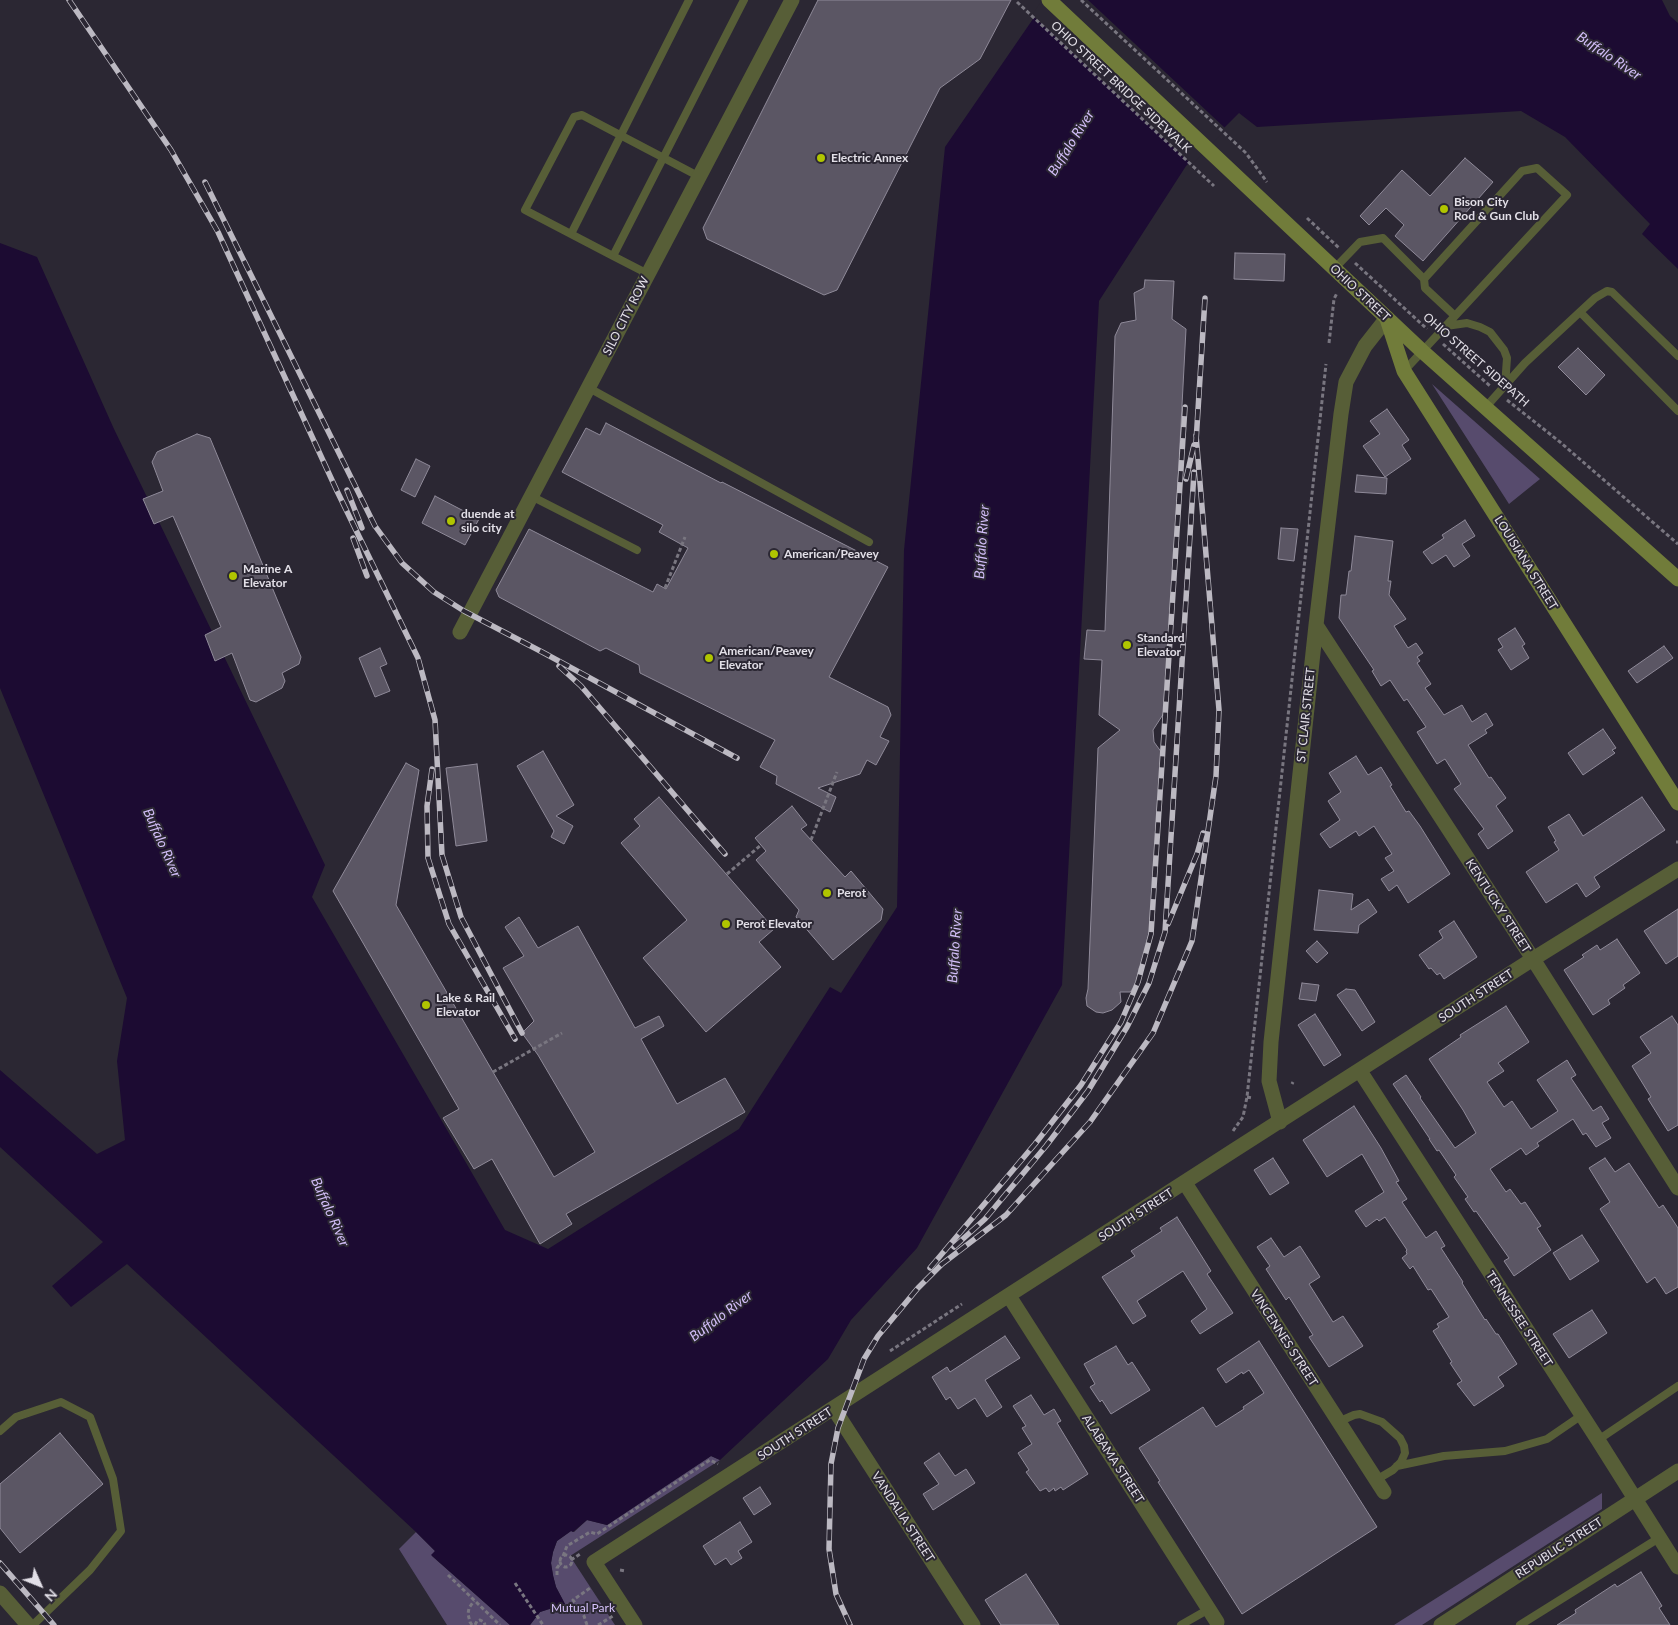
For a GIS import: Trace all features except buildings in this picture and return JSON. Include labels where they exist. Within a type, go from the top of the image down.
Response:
[{"type":"street","name":"SILO CITY ROW","points":[[460,632],[792,0]]},
{"type":"street","name":"OHIO STREET","points":[[1049,0],[1422,351],[1678,579]]},
{"type":"street","name":"LOUISIANA STREET","points":[[1387,318],[1404,371],[1678,803]]},
{"type":"street","name":"ST CLAIR STREET","points":[[1280,1122],[1268,1081],[1271,1042],[1341,414],[1346,382],[1365,346],[1387,318]]},
{"type":"street","name":"KENTUCKY STREET","points":[[1316,625],[1533,959],[1678,1188]]},
{"type":"street","name":"SOUTH STREET","points":[[634,1625],[594,1562],[1533,959],[1678,869]]},
{"type":"street","name":"TENNESSEE STREET","points":[[1360,1071],[1678,1567]]},
{"type":"street","name":"VINCENNES STREET","points":[[1185,1183],[1380,1486]]},
{"type":"street","name":"ALABAMA STREET","points":[[1009,1296],[1213,1616]]},
{"type":"street","name":"VANDALIA STREET","points":[[834,1409],[973,1625]]},
{"type":"street","name":"REPUBLIC STREET","points":[[1441,1625],[1464,1619],[1634,1499],[1678,1471]]},
{"type":"street","points":[[0,1593],[28,1625]]},
{"type":"lane","points":[[571,234],[689,0]]},
{"type":"lane","points":[[613,256],[744,0]]},
{"type":"lane","points":[[648,274],[525,210],[574,117],[582,115],[700,177]]},
{"type":"lane","points":[[1404,371],[1567,195],[1537,168],[1522,170],[1424,279]]},
{"type":"lane","points":[[1334,269],[1360,242],[1382,238],[1424,279],[1425,288],[1455,316]]},
{"type":"lane","points":[[1485,408],[1525,363],[1595,298],[1607,291],[1612,292],[1678,356]]},
{"type":"lane","points":[[1580,312],[1678,411]]},
{"type":"lane","points":[[1445,326],[1467,323],[1480,326],[1490,332],[1504,350],[1507,358],[1504,386]]},
{"type":"lane","points":[[589,388],[869,542]]},
{"type":"lane","points":[[531,496],[637,550]]},
{"type":"lane","points":[[1598,1440],[1678,1386]]},
{"type":"lane","points":[[0,1431],[16,1417],[61,1402],[90,1417],[113,1479],[121,1531],[90,1570],[33,1625]]},
{"type":"lane","points":[[1338,1422],[1360,1414],[1382,1422],[1400,1438],[1405,1453],[1401,1462],[1380,1486]]},
{"type":"lane","points":[[1397,1466],[1444,1456],[1505,1451],[1546,1438],[1582,1415]]},
{"type":"lane","points":[[1520,1625],[1659,1538]]},
{"type":"lane","points":[[1181,1625],[1213,1616]]},
{"type":"path","points":[[1081,0],[1246,153],[1268,182]]},
{"type":"path","name":"OHIO STREET BRIDGE SIDEWALK","points":[[1016,2],[1214,186]]},
{"type":"path","name":"OHIO STREET SIDEPATH","points":[[1304,216],[1498,393],[1560,442],[1678,544]]},
{"type":"path","points":[[1329,341],[1336,294]]},
{"type":"path","name":"ST CLAIR STREET","points":[[1247,1097],[1326,364]]},
{"type":"path","points":[[665,588],[685,537]]},
{"type":"path","points":[[811,840],[837,772]]},
{"type":"path","points":[[727,874],[761,845]]},
{"type":"path","points":[[493,1072],[562,1033]]},
{"type":"path","points":[[1231,1132],[1243,1117],[1247,1097],[1254,1098]]},
{"type":"path","points":[[899,1344],[962,1304]]},
{"type":"path","points":[[597,1534],[710,1460],[719,1465]]},
{"type":"path","points":[[557,1575],[557,1568],[567,1546],[590,1532],[597,1534],[602,1540]]},
{"type":"path","points":[[560,1564],[564,1567],[571,1565],[570,1557],[563,1556]]},
{"type":"path","points":[[620,1570],[626,1571]]},
{"type":"path","points":[[448,1576],[500,1625]]},
{"type":"path","points":[[515,1583],[543,1625]]},
{"type":"path","points":[[587,1625],[584,1616],[573,1600],[590,1588]]},
{"type":"path","points":[[474,1602],[468,1608],[470,1622],[473,1625],[480,1620],[485,1625]]},
{"type":"path","points":[[598,1625],[609,1618]]},
{"type":"green space","points":[[1432,384],[1540,479],[1509,504]]},
{"type":"green space","name":"Mutual Park","points":[[711,1456],[720,1460],[570,1556],[615,1625],[530,1625],[540,1612],[565,1604],[556,1587],[551,1563],[557,1541],[571,1531],[574,1532],[587,1520],[607,1525]]},
{"type":"green space","points":[[1602,1493],[1602,1509],[1422,1625],[1394,1625]]},
{"type":"green space","points":[[416,1532],[435,1551],[432,1556],[510,1625],[447,1625],[399,1549]]},
{"type":"water","name":"Buffalo River","points":[[1046,0],[1662,0],[1670,16],[1678,23],[1678,269],[1642,234],[1650,224],[1565,137],[1521,111],[1257,127],[1239,113],[1186,166],[1099,301],[1062,985],[917,1248],[851,1320],[828,1359],[720,1460],[711,1456],[607,1525],[587,1520],[573,1532],[571,1531],[557,1541],[551,1563],[556,1587],[565,1604],[540,1612],[530,1625],[510,1625],[431,1555],[435,1551],[416,1532],[127,1264],[71,1307],[52,1286],[103,1242],[0,1147],[0,1070],[97,1154],[125,1140],[117,1061],[127,998],[0,688],[0,243],[37,257],[114,429],[325,865],[312,897],[505,1230],[548,1249],[739,1129],[830,987],[841,993],[897,907],[904,550],[945,147]]},
{"type":"pier","points":[[1042,0],[1088,0],[1226,129],[1192,165],[1032,15]]},
{"type":"railway","points":[[69,0],[171,150],[218,232],[337,491],[418,658],[435,720],[442,855],[461,917],[522,1033]]},
{"type":"railway","points":[[205,182],[375,526],[402,563],[434,592],[464,611],[737,758]]},
{"type":"railway","points":[[1196,442],[1205,298]]},
{"type":"railway","points":[[930,1268],[1035,1144],[1081,1085],[1121,1022],[1138,982],[1151,934],[1185,407]]},
{"type":"railway","points":[[850,1625],[836,1594],[829,1549],[831,1464],[838,1428],[864,1359],[878,1336],[918,1288],[942,1264],[1006,1215],[1090,1122],[1153,1033],[1192,941],[1216,776],[1219,710],[1196,435]]},
{"type":"railway","points":[[1186,479],[1194,445]]},
{"type":"railway","points":[[954,1247],[985,1219],[1046,1146],[1088,1091],[1127,1027],[1149,983],[1165,932],[1194,472]]},
{"type":"railway","points":[[347,490],[362,528]]},
{"type":"railway","points":[[353,538],[367,576]]},
{"type":"railway","points":[[559,666],[581,686],[725,854]]},
{"type":"railway","points":[[432,769],[427,806],[428,858],[449,924],[515,1039]]},
{"type":"railway","points":[[1168,924],[1197,854],[1203,833]]},
{"type":"railway","points":[[0,1563],[54,1625]]},
{"type":"place","name":"Electric Annex","points":[[821,158]]},
{"type":"place","name":"Bison City Rod & Gun Club","points":[[1444,209]]},
{"type":"place","name":"duende at silo city","points":[[451,521]]},
{"type":"place","name":"American/Peavey","points":[[774,554]]},
{"type":"place","name":"Marine A Elevator","points":[[233,576]]},
{"type":"place","name":"Standard Elevator","points":[[1127,645]]},
{"type":"place","name":"American/Peavey Elevator","points":[[709,658]]},
{"type":"place","name":"Perot","points":[[827,893]]},
{"type":"place","name":"Perot Elevator","points":[[726,924]]},
{"type":"place","name":"Lake & Rail Elevator","points":[[426,1005]]}]
